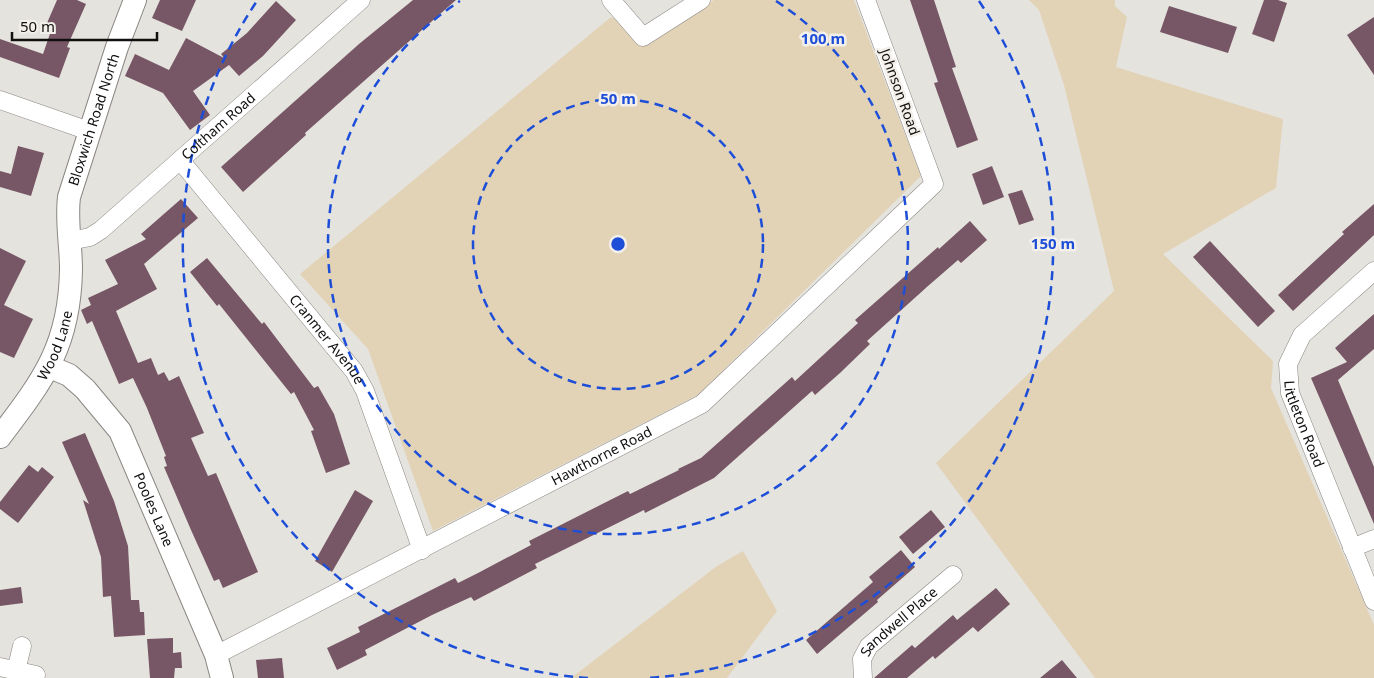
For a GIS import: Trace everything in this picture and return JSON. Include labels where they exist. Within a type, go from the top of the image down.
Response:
[{"type":"street","name":"Bloxwich Road North","points":[[70,242],[67,212],[69,197],[89,131],[135,0]]},
{"type":"street","name":"Coltham Road","points":[[70,242],[90,237],[101,230],[361,0]]},
{"type":"street","points":[[611,0],[643,37],[701,0]]},
{"type":"street","name":"Johnson Road","points":[[866,0],[934,184]]},
{"type":"street","points":[[0,100],[89,131]]},
{"type":"street","name":"Cranmer Avenue","points":[[180,160],[354,370],[366,391],[422,550]]},
{"type":"street","name":"Hawthorne Road","points":[[216,655],[702,404],[934,184]]},
{"type":"street","name":"Wood Lane","points":[[0,437],[50,367],[59,348],[66,322],[71,270],[70,242]]},
{"type":"street","name":"Littleton Road","points":[[1374,271],[1302,335],[1288,364],[1290,393],[1374,601]]},
{"type":"street","name":"Pooles Lane","points":[[50,367],[69,375],[85,389],[120,431],[216,655],[222,678]]},
{"type":"street","points":[[1352,548],[1374,539]]},
{"type":"street","name":"Sandwell Place","points":[[863,678],[862,660],[869,646],[953,575]]},
{"type":"street","points":[[22,646],[8,669],[36,675]]},
{"type":"shaded area","points":[[714,0],[854,0],[921,176],[698,395],[433,531],[368,349],[300,274],[611,17],[650,39]]},
{"type":"shaded area","points":[[1029,0],[1115,0],[1115,6],[1127,17],[1116,67],[1283,119],[1276,188],[1163,254],[1273,361],[1271,388],[1374,625],[1374,678],[1095,678],[936,463],[1114,291],[1064,85],[1039,10]]},
{"type":"shaded area","points":[[743,551],[777,611],[727,678],[571,678],[717,566]]},
{"type":"building","points":[[57,0],[77,0],[86,4],[67,47],[70,48],[59,78],[0,57],[0,39],[43,54],[53,25],[47,23]]},
{"type":"building","points":[[160,0],[196,0],[182,31],[152,18]]},
{"type":"building","points":[[413,0],[456,0],[305,133],[306,135],[243,192],[221,167],[359,44]]},
{"type":"building","points":[[910,0],[934,0],[956,67],[952,68],[978,140],[957,148],[934,83],[938,82]]},
{"type":"building","points":[[1264,0],[1278,0],[1287,3],[1274,42],[1252,34]]},
{"type":"building","points":[[276,1],[296,20],[263,56],[239,76],[229,65],[193,91],[210,115],[190,130],[163,93],[125,76],[135,54],[169,70],[186,38],[224,58],[221,54],[247,33]]},
{"type":"building","points":[[1169,6],[1237,27],[1228,53],[1160,32]]},
{"type":"building","points":[[1374,17],[1374,75],[1347,35]]},
{"type":"building","points":[[18,146],[44,153],[31,196],[0,187],[0,171],[11,174]]},
{"type":"building","points":[[992,166],[1004,197],[983,205],[972,174]]},
{"type":"building","points":[[1022,190],[1034,220],[1019,225],[1008,194]]},
{"type":"building","points":[[181,199],[198,218],[144,264],[157,289],[116,311],[138,363],[151,358],[158,375],[164,372],[169,381],[179,376],[204,433],[191,438],[208,476],[216,473],[258,572],[223,588],[219,579],[214,581],[164,467],[167,466],[164,457],[166,456],[133,378],[119,384],[92,321],[87,324],[81,310],[91,305],[88,298],[118,284],[105,260],[146,239],[141,234]]},
{"type":"building","points":[[1374,204],[1374,235],[1293,311],[1278,295],[1344,234],[1342,232]]},
{"type":"building","points":[[970,221],[987,240],[961,263],[958,260],[928,286],[867,341],[870,344],[840,373],[815,395],[812,391],[714,478],[645,513],[644,510],[535,564],[537,568],[474,601],[471,597],[432,615],[365,650],[367,655],[337,670],[327,648],[360,632],[358,627],[455,578],[458,583],[531,545],[529,541],[628,491],[630,494],[701,458],[792,377],[795,381],[858,323],[855,320]]},
{"type":"building","points":[[1210,241],[1275,311],[1258,327],[1193,257]]},
{"type":"building","points":[[0,248],[26,261],[4,305],[33,319],[14,358],[0,352]]},
{"type":"building","points":[[207,258],[262,324],[264,322],[314,388],[318,386],[334,414],[350,464],[326,473],[311,431],[314,430],[294,392],[291,394],[219,304],[217,306],[190,272]]},
{"type":"building","points":[[1374,314],[1374,349],[1338,380],[1374,467],[1374,524],[1311,378],[1347,362],[1335,348]]},
{"type":"building","points":[[85,433],[114,501],[128,546],[131,600],[139,600],[140,612],[144,612],[145,635],[114,637],[111,596],[103,597],[101,557],[83,500],[89,504],[62,442]]},
{"type":"building","points":[[29,465],[38,472],[42,467],[54,477],[18,523],[0,509],[0,502]]},
{"type":"building","points":[[355,490],[373,501],[332,572],[315,561]]},
{"type":"building","points":[[931,510],[945,527],[913,554],[899,537]]},
{"type":"building","points":[[901,550],[915,567],[877,600],[878,602],[817,654],[806,640],[873,582],[869,577]]},
{"type":"building","points":[[21,587],[23,603],[0,606],[0,590]]},
{"type":"building","points":[[996,588],[1010,604],[978,632],[973,627],[935,659],[933,656],[907,678],[874,678],[912,645],[915,648],[953,615],[957,620]]},
{"type":"building","points":[[173,638],[173,653],[181,652],[182,668],[175,668],[174,678],[150,678],[147,639]]},
{"type":"building","points":[[282,658],[284,678],[258,678],[256,660]]},
{"type":"building","points":[[1062,660],[1077,678],[1040,678]]}]
